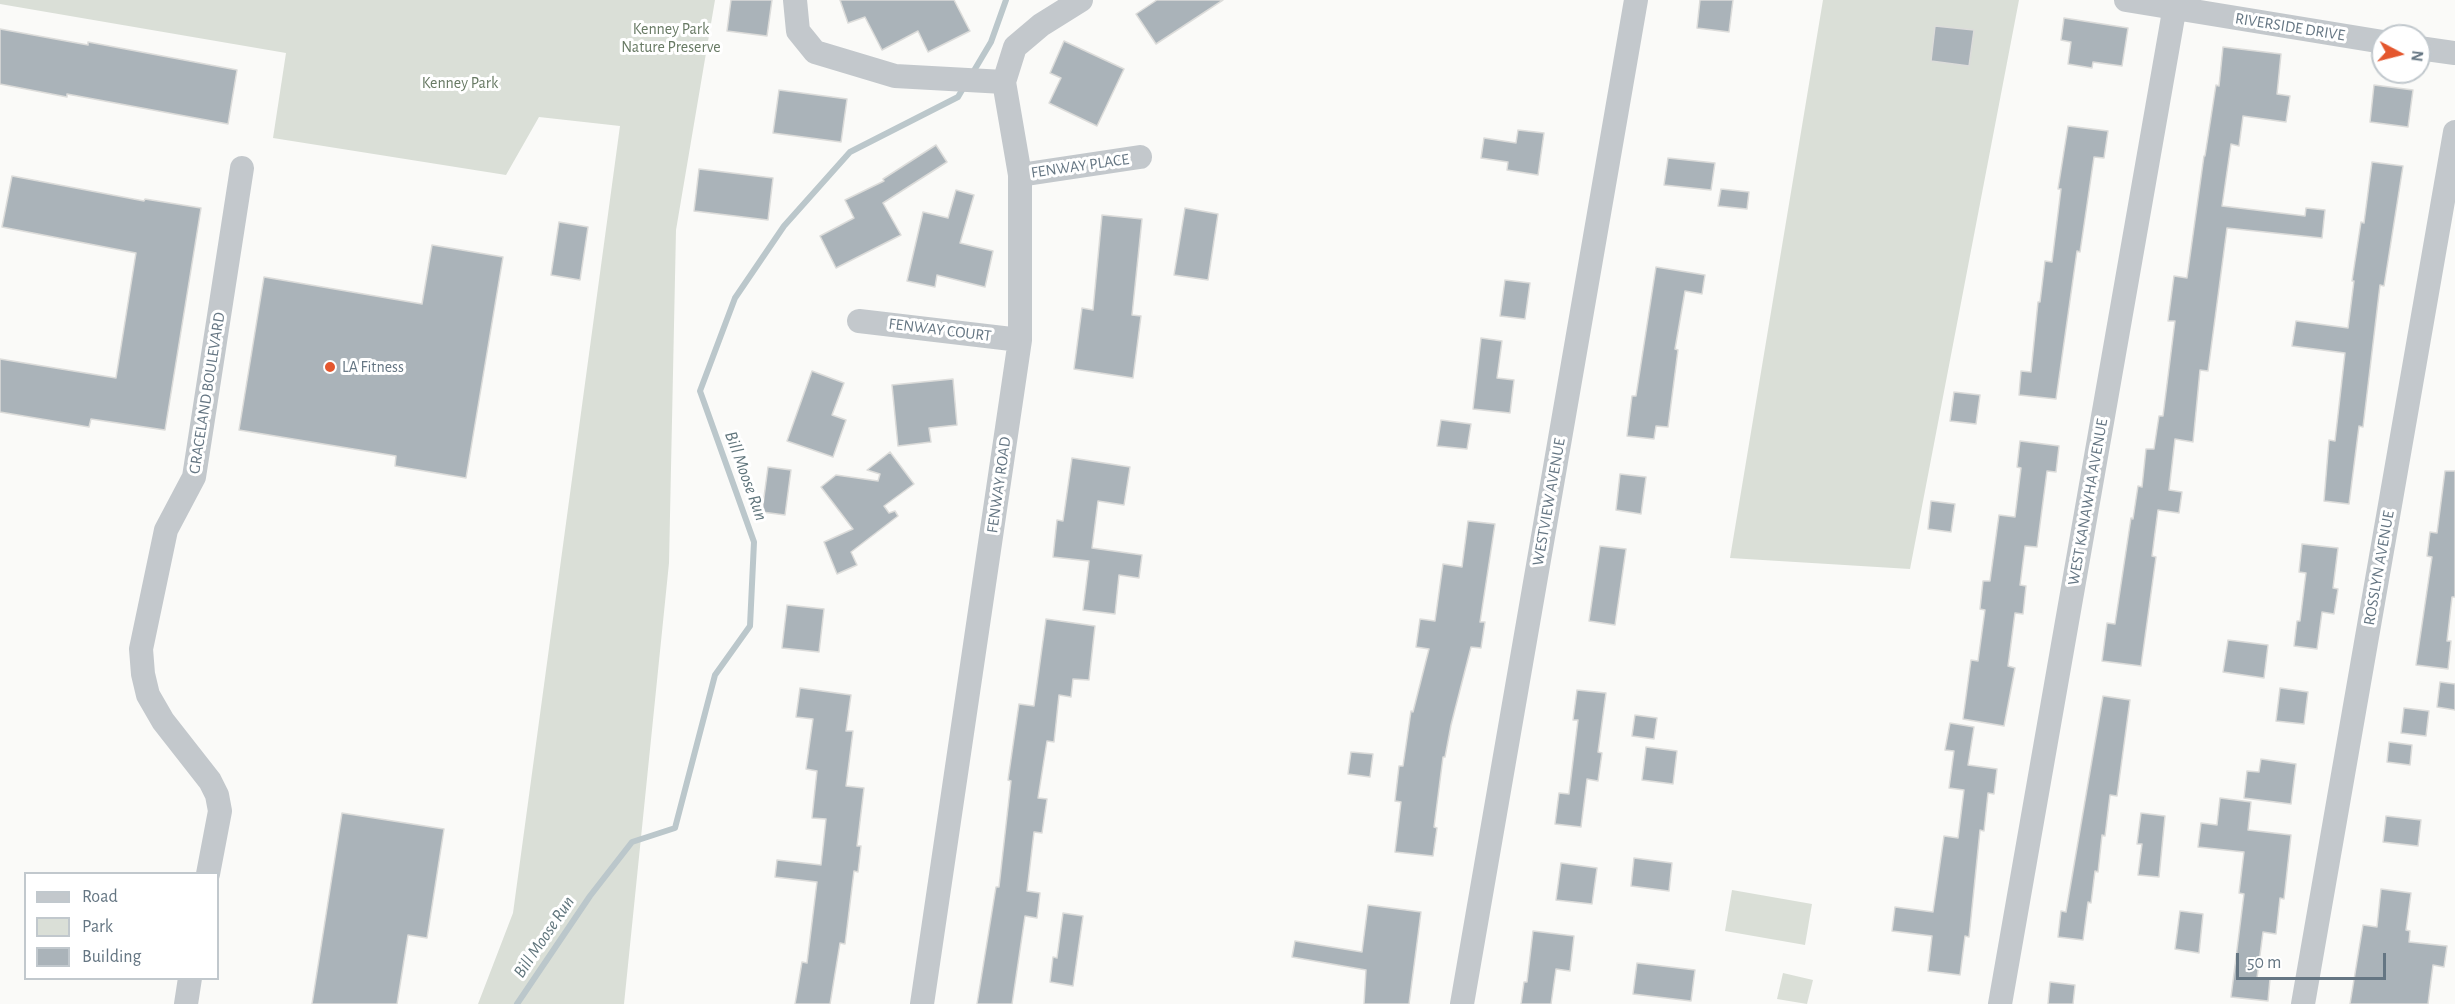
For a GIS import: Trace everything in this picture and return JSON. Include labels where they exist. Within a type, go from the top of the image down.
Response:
[{"type":"street","points":[[795,0],[798,31],[815,52],[895,75],[1004,82]]},
{"type":"street","name":"FENWAY ROAD","points":[[922,1004],[1020,340],[1020,175],[1004,82],[1015,48],[1041,25],[1081,0]]},
{"type":"street","name":"WESTVIEW AVENUE","points":[[1462,1004],[1636,0]]},
{"type":"street","name":"RIVERSIDE DRIVE","points":[[2126,0],[2175,4],[2371,40]]},
{"type":"street","name":"WEST KANAWHA AVENUE","points":[[2000,1004],[2175,4]]},
{"type":"street","points":[[2431,50],[2455,53]]},
{"type":"street","name":"ROSSLYN AVENUE","points":[[2302,1004],[2455,132]]},
{"type":"street","name":"FENWAY PLACE","points":[[1020,175],[1140,158]]},
{"type":"street","name":"GRACELAND BOULEVARD","points":[[208,872],[220,811],[217,795],[210,781],[163,721],[148,695],[142,674],[141,649],[166,530],[194,477],[242,168]]},
{"type":"street","name":"FENWAY COURT","points":[[859,321],[1020,340]]},
{"type":"street","points":[[186,1004],[190,980]]},
{"type":"green space","points":[[0,0],[715,0],[676,230],[669,563],[624,1004],[478,1004],[513,913],[620,126],[539,117],[506,175],[273,138],[286,53],[0,4]]},
{"type":"green space","points":[[1823,0],[2019,0],[1910,569],[1730,558]]},
{"type":"green space","points":[[1732,890],[1812,904],[1805,945],[1725,931]]},
{"type":"green space","points":[[1783,973],[1813,980],[1807,1004],[1777,999]]},
{"type":"building","points":[[731,0],[772,0],[767,36],[727,31]]},
{"type":"building","points":[[840,0],[954,0],[970,31],[928,52],[918,31],[882,50],[865,17],[848,23]]},
{"type":"building","points":[[1157,0],[1223,0],[1156,44],[1136,14]]},
{"type":"building","points":[[1700,0],[1733,0],[1729,32],[1697,28]]},
{"type":"building","points":[[2064,18],[2128,28],[2122,66],[2093,62],[2092,68],[2068,64],[2071,42],[2061,40]]},
{"type":"building","points":[[1935,26],[1974,30],[1969,66],[1931,61]]},
{"type":"building","points":[[0,29],[88,45],[88,42],[237,70],[228,124],[0,84]]},
{"type":"building","points":[[1064,41],[1124,69],[1097,126],[1049,103],[1061,78],[1050,73]]},
{"type":"building","points":[[2223,47],[2281,54],[2277,94],[2290,96],[2286,122],[2243,116],[2239,146],[2231,144],[2222,206],[2305,216],[2306,208],[2325,210],[2322,238],[2227,228],[2208,371],[2200,370],[2193,442],[2175,439],[2169,490],[2182,492],[2179,513],[2158,510],[2152,556],[2156,557],[2141,666],[2102,661],[2107,623],[2115,624],[2131,518],[2133,519],[2138,486],[2142,487],[2146,449],[2154,449],[2159,416],[2163,416],[2175,321],[2168,321],[2174,276],[2187,278],[2204,156],[2216,85],[2219,86]]},
{"type":"building","points":[[2374,85],[2413,90],[2408,127],[2370,122]]},
{"type":"building","points":[[779,90],[847,99],[841,142],[773,133]]},
{"type":"building","points":[[2068,126],[2108,131],[2104,158],[2094,157],[2080,252],[2077,251],[2056,399],[2019,395],[2021,371],[2031,372],[2038,302],[2040,302],[2045,261],[2052,262],[2061,189],[2058,189]]},
{"type":"building","points":[[1518,130],[1544,133],[1538,175],[1507,170],[1508,162],[1481,158],[1484,138],[1516,143]]},
{"type":"building","points":[[936,145],[947,162],[883,203],[901,235],[836,268],[820,236],[854,218],[845,200],[884,181],[883,179]]},
{"type":"building","points":[[1668,158],[1715,163],[1711,190],[1664,185]]},
{"type":"building","points":[[2372,162],[2403,166],[2384,286],[2380,285],[2363,427],[2359,426],[2349,504],[2324,501],[2329,440],[2335,441],[2345,353],[2292,346],[2296,321],[2348,328],[2354,281],[2352,281],[2361,222],[2364,223]]},
{"type":"building","points":[[699,169],[773,178],[768,220],[694,211]]},
{"type":"building","points":[[12,176],[144,201],[145,199],[201,208],[165,430],[91,419],[89,427],[0,412],[0,359],[116,378],[136,253],[2,227]]},
{"type":"building","points":[[1721,189],[1749,192],[1747,209],[1718,206]]},
{"type":"building","points":[[956,190],[974,195],[960,243],[993,251],[985,287],[937,275],[935,287],[907,281],[923,212],[948,218]]},
{"type":"building","points":[[1185,208],[1218,214],[1208,280],[1174,275]]},
{"type":"building","points":[[1102,215],[1142,219],[1132,315],[1141,316],[1133,378],[1074,369],[1082,308],[1093,310]]},
{"type":"building","points":[[559,222],[588,227],[580,280],[551,275]]},
{"type":"building","name":"LA Fitness","points":[[432,245],[503,257],[466,478],[395,466],[396,456],[239,430],[264,277],[422,304]]},
{"type":"building","points":[[1656,267],[1705,275],[1702,294],[1685,291],[1675,349],[1678,350],[1668,427],[1656,426],[1654,439],[1627,436],[1632,396],[1636,396]]},
{"type":"building","points":[[1505,280],[1530,283],[1525,319],[1500,316]]},
{"type":"building","points":[[1481,338],[1502,341],[1497,378],[1514,380],[1510,413],[1473,409]]},
{"type":"building","points":[[812,371],[844,383],[832,415],[846,420],[833,457],[787,441]]},
{"type":"building","points":[[953,379],[957,425],[929,428],[931,442],[898,446],[892,385]]},
{"type":"building","points":[[1954,392],[1980,395],[1976,424],[1950,421]]},
{"type":"building","points":[[1441,420],[1471,424],[1467,449],[1437,446]]},
{"type":"building","points":[[2020,441],[2059,446],[2056,472],[2047,471],[2037,547],[2025,546],[2020,585],[2026,586],[2023,614],[2015,613],[2008,666],[2015,668],[2004,726],[1963,719],[1971,660],[1978,661],[1985,610],[1980,609],[1983,581],[1990,581],[1999,515],[2015,517],[2021,468],[2017,467]]},
{"type":"building","points":[[890,452],[914,484],[884,506],[889,513],[895,511],[898,516],[851,552],[857,565],[837,574],[824,542],[853,529],[821,487],[836,475],[878,481],[880,474],[867,470]]},
{"type":"building","points":[[1072,458],[1130,467],[1124,505],[1098,501],[1092,548],[1142,555],[1139,578],[1119,575],[1115,614],[1083,610],[1089,561],[1053,557],[1057,520],[1063,521]]},
{"type":"building","points":[[768,467],[791,470],[785,515],[762,512]]},
{"type":"building","points":[[2445,471],[2455,471],[2455,597],[2452,597],[2447,641],[2451,641],[2448,669],[2416,665],[2432,557],[2427,556],[2430,532],[2437,533]]},
{"type":"building","points":[[1620,474],[1646,477],[1641,514],[1616,510]]},
{"type":"building","points":[[1931,501],[1955,504],[1951,532],[1928,529]]},
{"type":"building","points":[[1468,521],[1495,524],[1480,622],[1485,622],[1481,648],[1471,647],[1445,757],[1443,757],[1434,827],[1437,828],[1433,856],[1395,852],[1401,802],[1395,801],[1399,766],[1403,766],[1411,711],[1413,712],[1429,649],[1416,647],[1420,619],[1435,621],[1443,564],[1462,567]]},
{"type":"building","points":[[2302,544],[2338,548],[2333,588],[2338,589],[2334,614],[2322,612],[2317,649],[2294,646],[2297,621],[2300,621],[2306,573],[2299,572]]},
{"type":"building","points":[[1600,546],[1626,549],[1615,625],[1589,621]]},
{"type":"building","points":[[787,605],[824,609],[819,652],[782,648]]},
{"type":"building","points":[[1046,619],[1095,626],[1089,680],[1073,679],[1071,697],[1059,695],[1054,742],[1047,741],[1038,798],[1047,799],[1042,833],[1034,832],[1027,891],[1040,893],[1037,918],[1025,916],[1012,1004],[977,1004],[996,887],[999,887],[1011,781],[1008,780],[1019,704],[1034,706]]},
{"type":"building","points":[[2228,640],[2268,645],[2264,678],[2223,672]]},
{"type":"building","points":[[2440,682],[2455,684],[2455,710],[2437,707]]},
{"type":"building","points":[[800,688],[851,695],[846,731],[853,731],[846,786],[864,788],[857,846],[861,846],[858,872],[854,871],[845,944],[840,943],[830,1004],[795,1004],[802,962],[807,963],[817,882],[775,877],[777,860],[821,865],[826,819],[812,818],[817,771],[806,769],[813,719],[796,717]]},
{"type":"building","points":[[2280,688],[2308,692],[2304,724],[2276,721]]},
{"type":"building","points":[[1577,690],[1606,693],[1598,752],[1602,753],[1598,781],[1587,779],[1581,827],[1555,824],[1559,793],[1569,794],[1578,720],[1573,720]]},
{"type":"building","points":[[2103,696],[2130,700],[2117,796],[2110,795],[2105,836],[2102,835],[2098,872],[2095,871],[2091,903],[2088,902],[2083,940],[2058,937],[2061,911],[2066,912]]},
{"type":"building","points":[[2404,708],[2429,711],[2426,736],[2401,733]]},
{"type":"building","points":[[1635,715],[1657,718],[1654,739],[1632,736]]},
{"type":"building","points":[[1950,723],[1974,727],[1968,765],[1997,769],[1994,794],[1988,793],[1984,831],[1980,830],[1969,937],[1965,936],[1960,975],[1928,971],[1932,936],[1892,931],[1895,907],[1933,912],[1944,836],[1958,838],[1964,790],[1949,788],[1954,751],[1945,750]]},
{"type":"building","points":[[2389,742],[2412,745],[2410,765],[2387,762]]},
{"type":"building","points":[[1646,747],[1677,751],[1673,784],[1642,780]]},
{"type":"building","points":[[1351,752],[1373,754],[1370,777],[1348,774]]},
{"type":"building","points":[[2261,759],[2296,764],[2291,804],[2244,798],[2247,771],[2259,772]]},
{"type":"building","points":[[2220,798],[2251,802],[2248,830],[2291,835],[2284,899],[2280,898],[2276,934],[2263,932],[2257,978],[2270,979],[2268,1001],[2231,997],[2244,894],[2239,893],[2244,852],[2198,847],[2201,823],[2217,825]]},
{"type":"building","points":[[342,813],[444,829],[427,938],[408,935],[397,1004],[312,1004]]},
{"type":"building","points":[[2141,813],[2165,816],[2159,877],[2138,875],[2142,844],[2137,844]]},
{"type":"building","points":[[2386,816],[2421,820],[2418,846],[2383,842]]},
{"type":"building","points":[[1634,858],[1672,863],[1669,891],[1631,886]]},
{"type":"building","points":[[1561,863],[1597,868],[1592,904],[1556,900]]},
{"type":"building","points":[[2381,889],[2411,893],[2406,930],[2410,931],[2409,942],[2447,946],[2444,967],[2433,965],[2428,1004],[2350,1004],[2363,925],[2377,927]]},
{"type":"building","points":[[1368,905],[1421,912],[1409,1004],[1364,1004],[1366,970],[1292,957],[1295,941],[1362,952]]},
{"type":"building","points":[[2180,911],[2203,914],[2199,953],[2175,949]]},
{"type":"building","points":[[1063,913],[1083,916],[1073,986],[1050,982],[1053,957],[1057,958]]},
{"type":"building","points":[[1533,931],[1574,936],[1570,971],[1556,969],[1551,1004],[1521,1004],[1524,982],[1527,982]]},
{"type":"building","points":[[1637,963],[1695,970],[1691,1001],[1633,994]]},
{"type":"building","points":[[2050,982],[2075,985],[2073,1004],[2048,1004]]},
{"type":"waterway","name":"Bill Moose Run","points":[[972,74],[991,42],[1006,0]]},
{"type":"waterway","name":"Bill Moose Run","points":[[517,1004],[590,896],[632,842],[675,828],[715,675],[750,626],[754,542],[700,391],[735,298],[784,226],[850,152],[958,97],[965,85]]},
{"type":"place","name":"LA Fitness","points":[[330,367]]},
{"type":"park label","name":"Kenney Park Nature Preserve","points":[[671,38]]},
{"type":"park label","name":"Kenney Park","points":[[460,83]]}]
